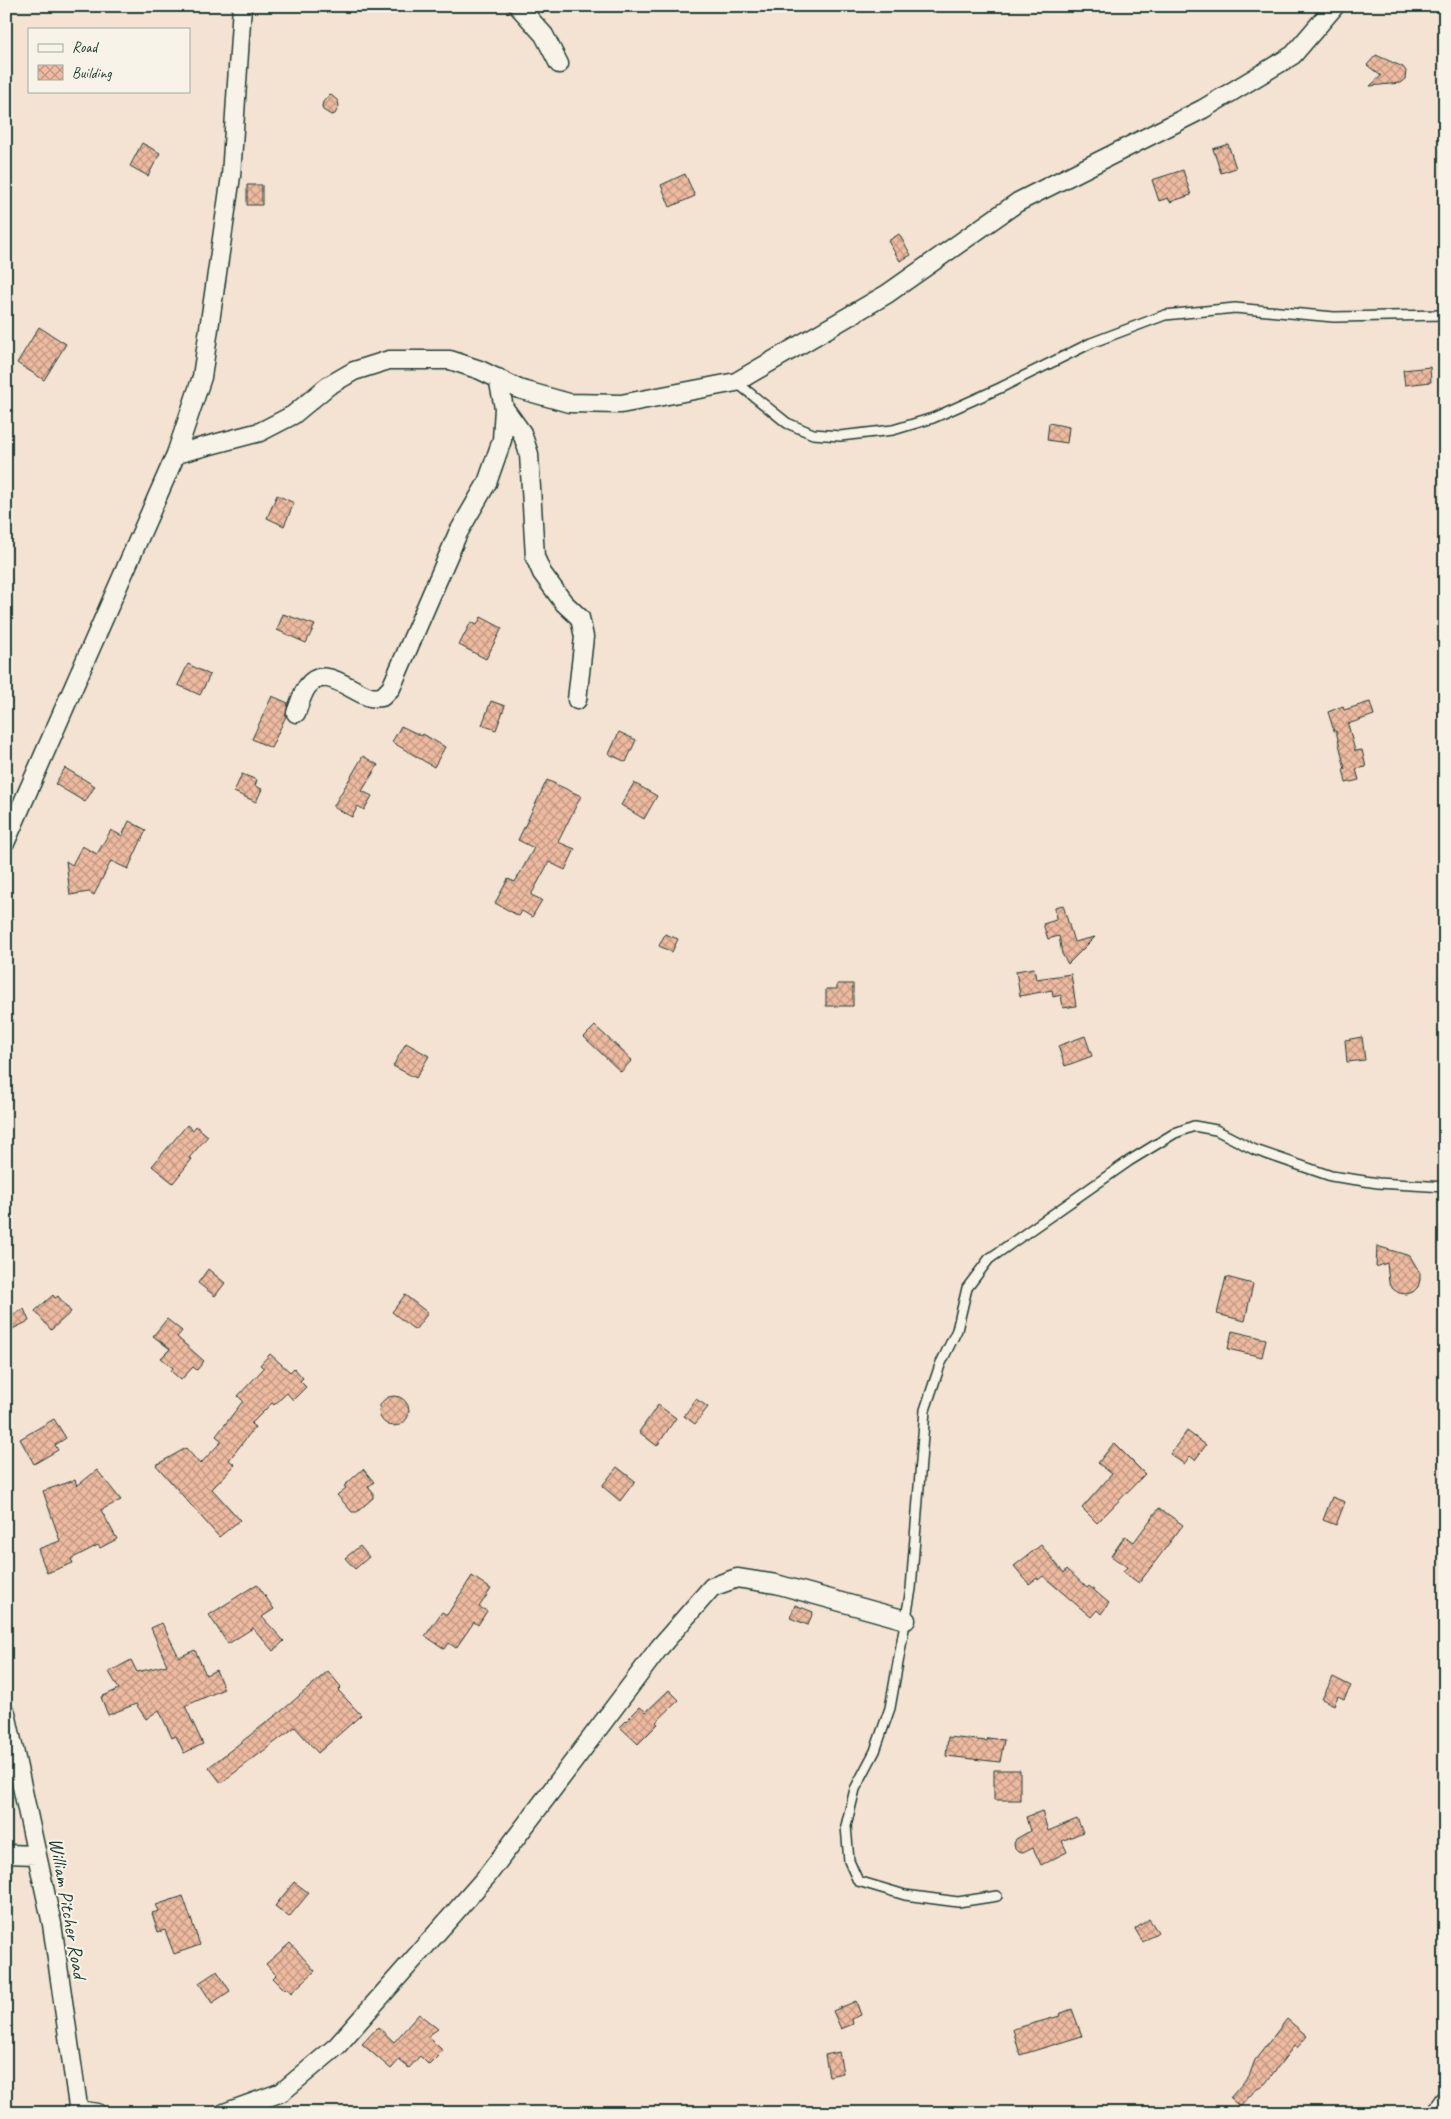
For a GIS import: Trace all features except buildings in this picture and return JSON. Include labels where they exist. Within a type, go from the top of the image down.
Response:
[{"type":"street","points":[[6,841],[176,454],[202,377],[231,176],[242,6]]},
{"type":"street","points":[[518,6],[544,35],[559,64]]},
{"type":"street","points":[[176,454],[260,432],[293,415],[328,386],[354,371],[389,360],[450,360],[480,370],[519,389],[569,403],[621,404],[736,382],[887,294],[1018,202],[1203,109],[1293,55],[1336,6]]},
{"type":"street","points":[[296,713],[306,688],[312,681],[321,678],[332,679],[372,698],[382,697],[391,688],[458,533],[487,483],[502,440],[504,408],[498,378]]},
{"type":"street","points":[[504,408],[522,433],[529,454],[535,557],[542,574],[564,602],[580,618],[584,637],[577,700]]},
{"type":"street","points":[[224,2113],[282,2092],[337,2046],[486,1876],[659,1648],[712,1587],[737,1578],[776,1584],[906,1620]]},
{"type":"street","name":"William Pitcher Road","points":[[6,1713],[52,1924],[79,2111]]},
{"type":"street","points":[[6,1854],[37,1855]]},
{"type":"street","points":[[1435,2113],[1445,2099]]},
{"type":"street","points":[[79,2111],[97,2113]]},
{"type":"lane","points":[[736,382],[787,422],[813,434],[840,436],[893,430],[932,418],[1000,388],[1091,343],[1165,315],[1235,308],[1334,316],[1445,315]]},
{"type":"lane","points":[[997,1896],[958,1902],[905,1895],[858,1881],[849,1861],[846,1826],[855,1790],[874,1751],[890,1708],[911,1589],[925,1410],[940,1365],[957,1330],[967,1288],[989,1259],[1128,1161],[1175,1133],[1194,1126],[1216,1130],[1255,1150],[1331,1176],[1378,1183],[1445,1187]]}]
